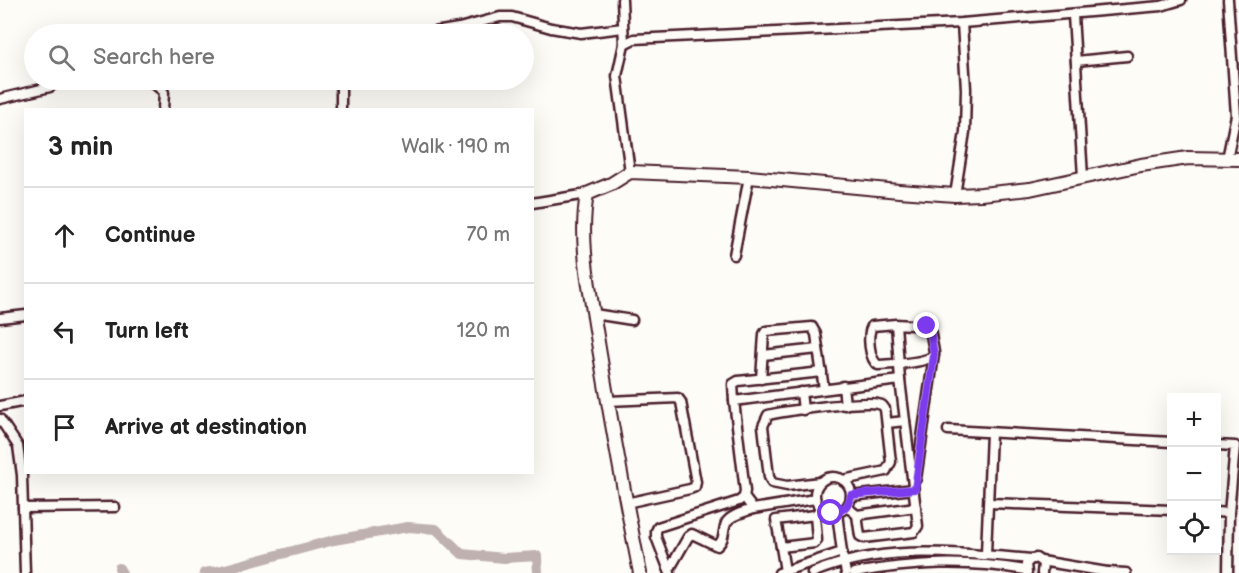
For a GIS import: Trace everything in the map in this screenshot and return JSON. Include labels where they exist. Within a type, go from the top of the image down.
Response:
[{"type":"street","points":[[622,0],[624,44],[617,76],[630,172]]},
{"type":"street","points":[[624,44],[634,39],[1073,15],[1161,6],[1181,0]]},
{"type":"street","points":[[534,203],[587,194],[611,184],[630,172],[749,177],[955,195],[1030,189],[1141,165],[1188,158],[1233,159],[1236,115],[1228,0]]},
{"type":"street","points":[[1073,15],[1083,177]]},
{"type":"street","points":[[471,24],[512,17],[551,28],[581,33],[623,28]]},
{"type":"street","points":[[955,195],[965,132],[966,89],[962,22]]},
{"type":"street","points":[[1076,61],[1127,56]]},
{"type":"street","points":[[0,99],[38,90]]},
{"type":"street","points":[[162,90],[164,92],[163,108]]},
{"type":"street","points":[[341,90],[341,108]]},
{"type":"street","points":[[734,255],[749,177]]},
{"type":"street","points":[[587,194],[583,239],[608,401],[640,573]]},
{"type":"street","points":[[594,314],[633,320]]},
{"type":"street","points":[[0,318],[24,315]]},
{"type":"street","points":[[915,489],[934,355],[930,329],[927,326],[896,324],[872,326],[870,334],[874,363],[878,365],[929,359],[934,355]]},
{"type":"street","points":[[847,507],[856,515],[860,536],[869,538],[914,532],[918,526],[900,380],[896,324]]},
{"type":"street","points":[[761,379],[764,334],[769,330],[812,327],[816,334],[824,388]]},
{"type":"street","points":[[763,355],[818,349]]},
{"type":"street","points":[[670,571],[656,537],[658,527],[739,501],[744,497],[733,384],[738,381],[822,372]]},
{"type":"street","points":[[734,401],[900,380]]},
{"type":"street","points":[[843,386],[846,405]]},
{"type":"street","points":[[801,392],[803,410]]},
{"type":"street","points":[[608,401],[678,398],[681,402],[696,482],[690,489],[626,502]]},
{"type":"street","points":[[0,406],[24,401]]},
{"type":"street","points":[[876,403],[885,409],[891,462],[886,471],[843,480],[831,477],[820,482],[777,485],[772,483],[763,433],[765,419],[774,414],[846,405],[876,403]]},
{"type":"street","points":[[0,419],[18,446],[22,475],[26,573]]},
{"type":"street","points":[[887,423],[905,421]]},
{"type":"street","points":[[948,430],[1167,442]]},
{"type":"street","points":[[986,554],[991,433]]},
{"type":"street","points":[[1221,445],[1235,446],[1235,497],[1229,513],[1228,573]]},
{"type":"street","points":[[776,520],[818,512],[837,513],[847,507],[851,495],[843,480]]},
{"type":"street","points":[[781,547],[815,543],[818,540],[818,512],[815,499],[820,482]]},
{"type":"street","points":[[851,495],[915,489]]},
{"type":"street","points":[[744,497],[753,509]]},
{"type":"street","points":[[670,571],[688,537],[692,534],[717,546],[723,539],[726,523],[730,519],[753,509],[815,499]]},
{"type":"street","points":[[989,503],[1167,510]]},
{"type":"street","points":[[774,505],[781,547],[782,572],[842,552]]},
{"type":"street","points":[[23,508],[115,507]]},
{"type":"street","points":[[856,515],[916,507]]},
{"type":"street","points":[[1221,512],[1229,513]]},
{"type":"street","points":[[837,513],[846,573]]},
{"type":"street","points":[[812,573],[843,563],[922,551],[986,554],[1125,573]]},
{"type":"street","points":[[1229,562],[1239,558]]},
{"type":"street","points":[[854,573],[898,565],[949,563],[1000,566],[1026,572],[1026,564],[1037,560]]},
{"type":"street","points":[[1037,560],[1044,567],[1043,573]]},
{"type":"waterway","points":[[204,573],[334,540],[408,527],[436,529],[462,554],[504,558],[537,556],[538,573]]},
{"type":"waterway","points":[[119,568],[122,573]]},
{"type":"route","points":[[831,513],[837,513],[847,507],[851,495],[915,489],[934,355],[930,329],[927,326]]}]
